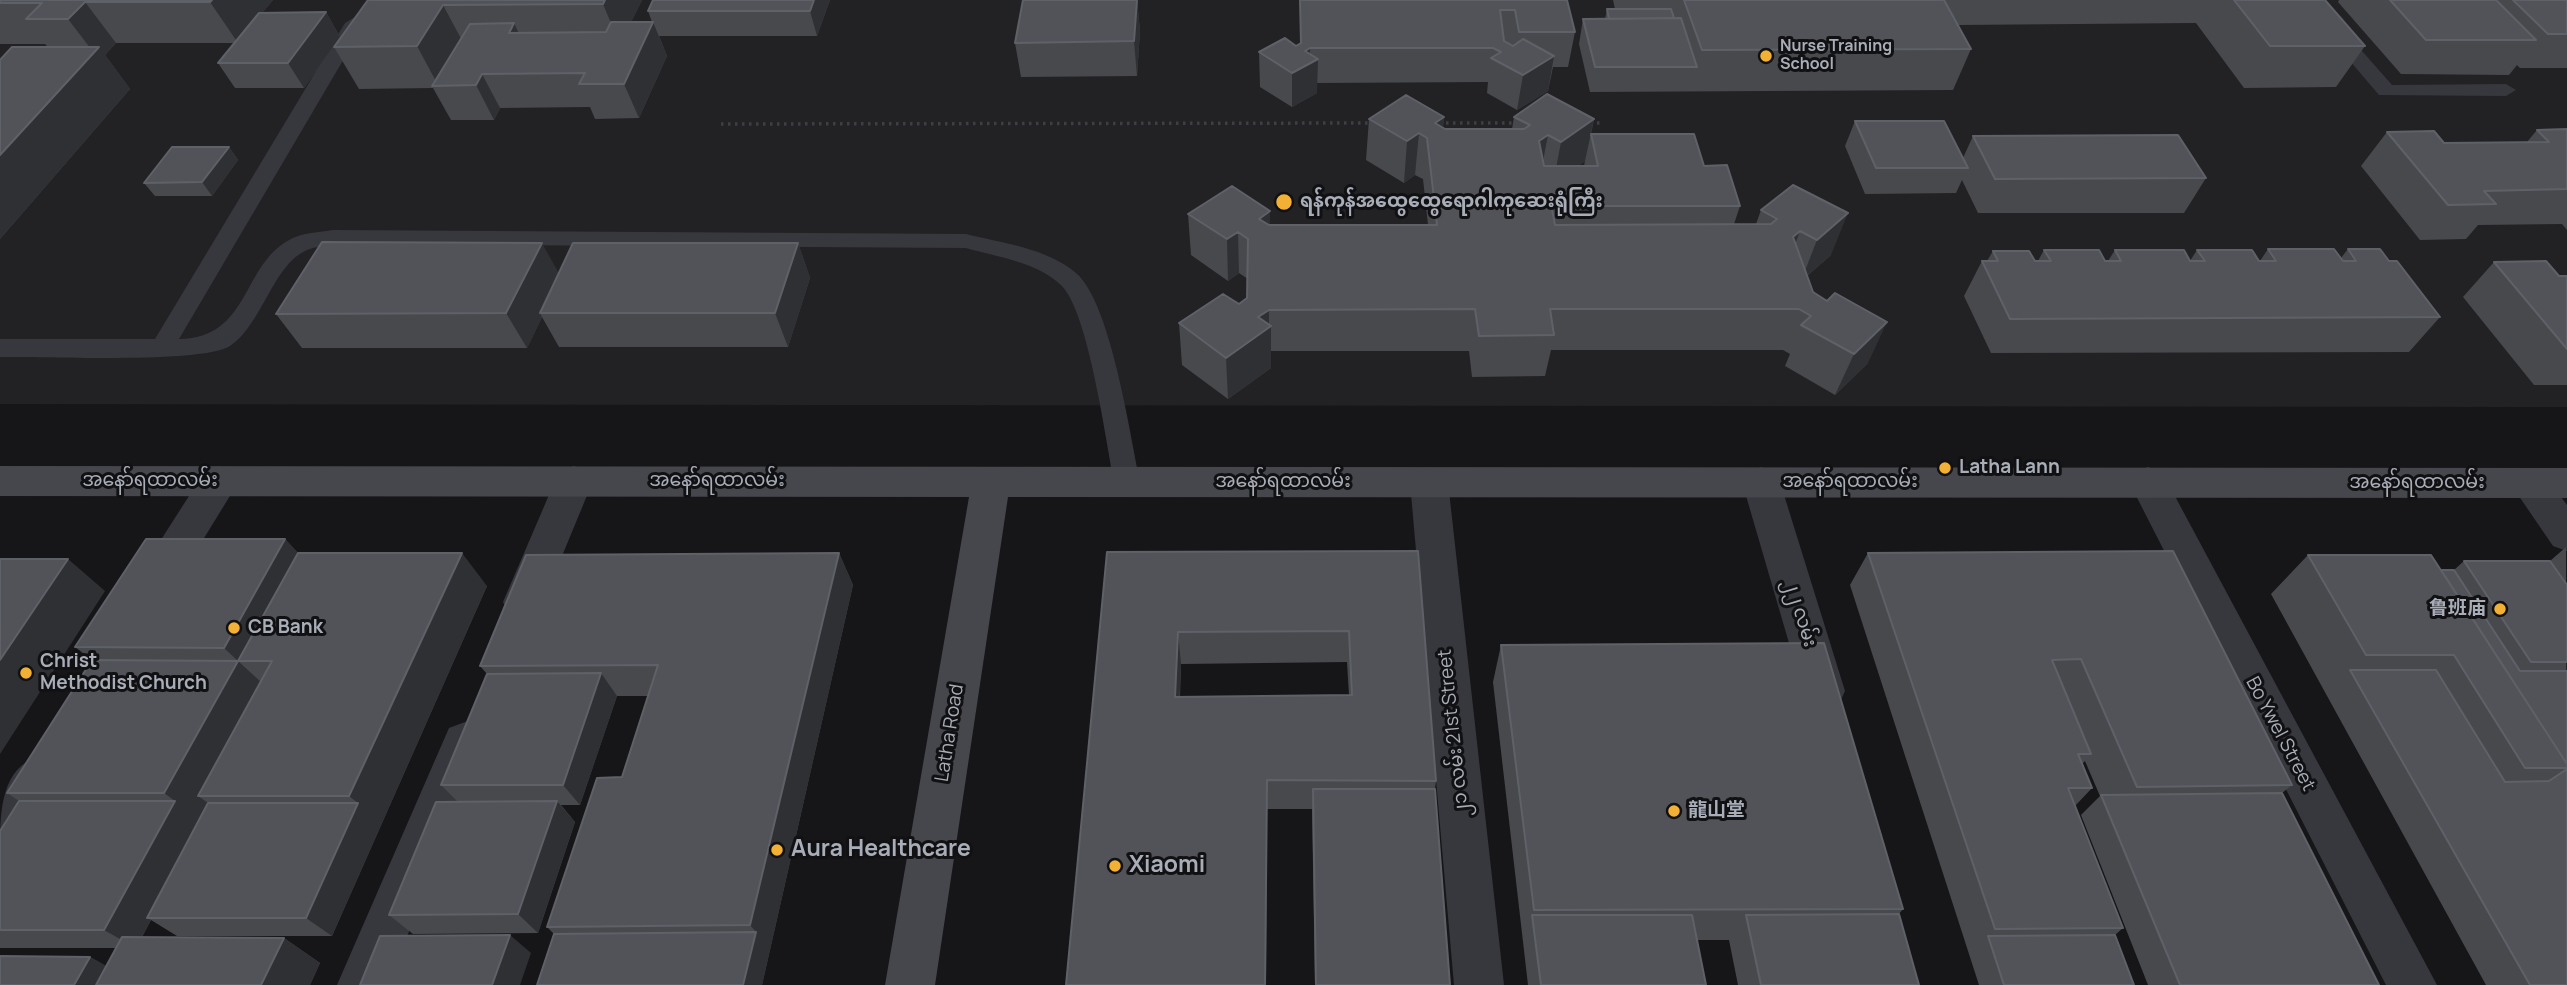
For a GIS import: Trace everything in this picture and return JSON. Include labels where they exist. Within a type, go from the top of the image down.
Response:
[{"type":"main road","name":"အနော်ရထာလမ်း","points":[[0,481],[2567,483]]},
{"type":"main road","name":"Latha Road","points":[[910,985],[991,481]]},
{"type":"street","points":[[132,621],[219,481]]},
{"type":"street","points":[[505,645],[574,481]]},
{"type":"street","name":"၂၁ လမ်း 21st Street","points":[[1429,482],[1479,985]]},
{"type":"street","name":"၂၂ လမ်း","points":[[1761,482],[1836,734]]},
{"type":"street","name":"Bo Ywel Street","points":[[2148,482],[2412,985]]},
{"type":"street","points":[[2529,483],[2567,535]]},
{"type":"street","points":[[362,985],[479,708]]},
{"type":"street","points":[[0,831],[51,749]]},
{"type":"lane","points":[[2307,0],[2386,91],[2506,90]]},
{"type":"lane","points":[[161,348],[358,18]]},
{"type":"lane","points":[[0,348],[190,348],[221,340],[240,321],[284,256],[299,244],[333,236],[966,241],[1028,258],[1071,282],[1090,318],[1127,482]]},
{"type":"path","points":[[721,124],[1387,123]]},
{"type":"path","points":[[1428,123],[1523,123]]},
{"type":"path","points":[[1589,123],[1602,123]]},
{"type":"shaded area","name":"ရန်ကုန်အထွေထွေရောဂါကုဆေးရုံကြီး","points":[[0,0],[2567,0],[2567,407],[0,404]]},
{"type":"building","points":[[0,0],[212,0],[85,2],[68,19],[26,19],[42,3],[0,3]]},
{"type":"building","points":[[368,0],[605,0],[603,4],[443,5],[417,46],[334,47]]},
{"type":"building","points":[[653,0],[814,0],[810,11],[648,11]]},
{"type":"building","points":[[1023,0],[1137,0],[1134,41],[1015,43]]},
{"type":"building","points":[[1300,0],[1567,0],[1575,32],[1519,32],[1515,10],[1500,10],[1504,41],[1513,46],[1523,39],[1554,56],[1523,75],[1491,58],[1501,52],[1493,48],[1310,48],[1305,51],[1318,59],[1292,73],[1259,52],[1285,38],[1296,46],[1301,43]]},
{"type":"building","points":[[1684,0],[1944,0],[1971,49],[1702,50]]},
{"type":"building","points":[[2234,0],[2325,0],[2365,46],[2270,46]]},
{"type":"building","points":[[2390,0],[2496,0],[2536,40],[2426,40]]},
{"type":"building","points":[[2513,0],[2567,0],[2567,34],[2548,34]]},
{"type":"building","points":[[1607,9],[1671,9],[1674,18],[1609,19]]},
{"type":"building","points":[[326,12],[288,63],[218,63],[259,13]]},
{"type":"building","points":[[1681,18],[1697,67],[1595,67],[1583,19]]},
{"type":"building","points":[[611,22],[653,22],[624,84],[579,84],[585,73],[482,74],[476,85],[432,86],[470,24],[514,23],[509,33],[606,32]]},
{"type":"building","points":[[12,47],[99,47],[0,155],[0,60]]},
{"type":"building","points":[[1547,94],[1594,119],[1561,142],[1548,135],[1539,141],[1544,166],[1598,166],[1591,134],[1694,134],[1704,166],[1727,165],[1740,206],[1591,206],[1588,194],[1549,194],[1555,225],[1771,224],[1777,219],[1761,210],[1793,185],[1848,213],[1817,240],[1800,231],[1793,237],[1813,292],[1827,301],[1835,293],[1887,322],[1854,354],[1801,325],[1811,316],[1799,309],[1550,309],[1554,335],[1479,336],[1475,309],[1269,310],[1258,317],[1271,326],[1226,358],[1179,323],[1223,294],[1239,304],[1247,298],[1248,239],[1238,232],[1227,239],[1188,214],[1232,186],[1270,211],[1259,219],[1269,225],[1437,225],[1427,138],[1419,133],[1407,141],[1369,119],[1406,95],[1444,117],[1435,123],[1445,129],[1524,129],[1530,125],[1514,117]]},
{"type":"building","points":[[1855,121],[1944,121],[1968,168],[1876,168]]},
{"type":"building","points":[[2567,129],[2567,189],[2484,191],[2496,204],[2448,205],[2387,132],[2434,131],[2444,143],[2549,142],[2537,130]]},
{"type":"building","points":[[2178,135],[2206,178],[1995,179],[1973,136]]},
{"type":"building","points":[[172,147],[229,147],[202,182],[144,183]]},
{"type":"building","points":[[322,242],[542,243],[506,313],[276,314]]},
{"type":"building","points":[[573,243],[798,243],[775,313],[540,313]]},
{"type":"building","points":[[2268,249],[2334,249],[2343,261],[2356,261],[2348,249],[2380,249],[2389,261],[2397,261],[2440,317],[2010,319],[1982,261],[1998,261],[1993,251],[2029,251],[2035,261],[2051,261],[2044,250],[2099,250],[2105,261],[2121,261],[2115,250],[2184,250],[2190,261],[2205,261],[2197,250],[2252,250],[2259,261],[2276,261]]},
{"type":"building","points":[[2546,261],[2559,276],[2567,276],[2567,349],[2494,262]]},
{"type":"building","points":[[146,539],[285,539],[224,648],[75,647]]},
{"type":"building","points":[[1418,551],[1436,781],[1267,780],[1265,985],[1066,985],[1107,552]],"holes":[[[1349,631],[1352,695],[1175,697],[1178,632]]]},
{"type":"building","points":[[2173,551],[2292,785],[2137,787],[2081,659],[2052,660],[2091,754],[2078,754],[2092,788],[2068,788],[2123,928],[1995,929],[1868,553]]},
{"type":"building","points":[[298,553],[462,553],[349,796],[198,796],[272,661],[238,661]]},
{"type":"building","points":[[839,553],[750,925],[547,927],[597,778],[622,777],[658,665],[480,666],[526,555]]},
{"type":"building","points":[[2308,555],[2431,555],[2567,764],[2567,768],[2525,768],[2454,655],[2366,655]]},
{"type":"building","points":[[0,559],[68,559],[0,660]]},
{"type":"building","points":[[2464,561],[2550,561],[2567,585],[2567,662],[2531,662]]},
{"type":"building","points":[[2441,570],[2454,570],[2520,671],[2567,671],[2567,764]]},
{"type":"building","name":"龍山堂","points":[[1824,643],[1903,909],[1534,910],[1501,645]]},
{"type":"building","points":[[92,660],[238,661],[164,793],[7,793]]},
{"type":"building","points":[[2350,670],[2436,670],[2505,782],[2549,781],[2567,769],[2567,985],[2530,985]]},
{"type":"building","points":[[601,673],[563,785],[441,785],[487,674]]},
{"type":"building","points":[[1313,789],[1435,789],[1450,985],[1316,985]]},
{"type":"building","points":[[2282,793],[2379,985],[2180,985],[2101,795]]},
{"type":"building","points":[[19,801],[175,801],[104,930],[0,930],[0,831]]},
{"type":"building","points":[[557,801],[518,914],[389,915],[436,802]]},
{"type":"building","points":[[208,803],[358,803],[306,918],[147,918]]},
{"type":"building","points":[[1899,914],[1919,985],[1761,985],[1746,915]]},
{"type":"building","points":[[1532,915],[1692,915],[1706,985],[1541,985]]},
{"type":"building","points":[[756,932],[743,985],[537,985],[554,934]]},
{"type":"building","points":[[510,935],[492,985],[360,985],[380,936]]},
{"type":"building","points":[[2115,935],[2134,985],[2004,985],[1988,936]]},
{"type":"building","points":[[122,937],[284,938],[261,985],[96,985]]},
{"type":"building","points":[[0,956],[90,957],[74,985],[0,985]]},
{"type":"place","name":"Nurse Training School","points":[[1766,56]]},
{"type":"place","name":"ရန်ကုန်အထွေထွေရောဂါကုဆေးရုံကြီး","points":[[1284,202]]},
{"type":"place","name":"Latha Lann","points":[[1945,468]]},
{"type":"place","name":"鲁班庙","points":[[2500,609]]},
{"type":"place","name":"CB Bank","points":[[234,628]]},
{"type":"place","name":"Christ Methodist Church","points":[[26,673]]},
{"type":"place","name":"龍山堂","points":[[1674,811]]},
{"type":"place","name":"Aura Healthcare","points":[[777,850]]},
{"type":"place","name":"Xiaomi","points":[[1115,866]]}]
